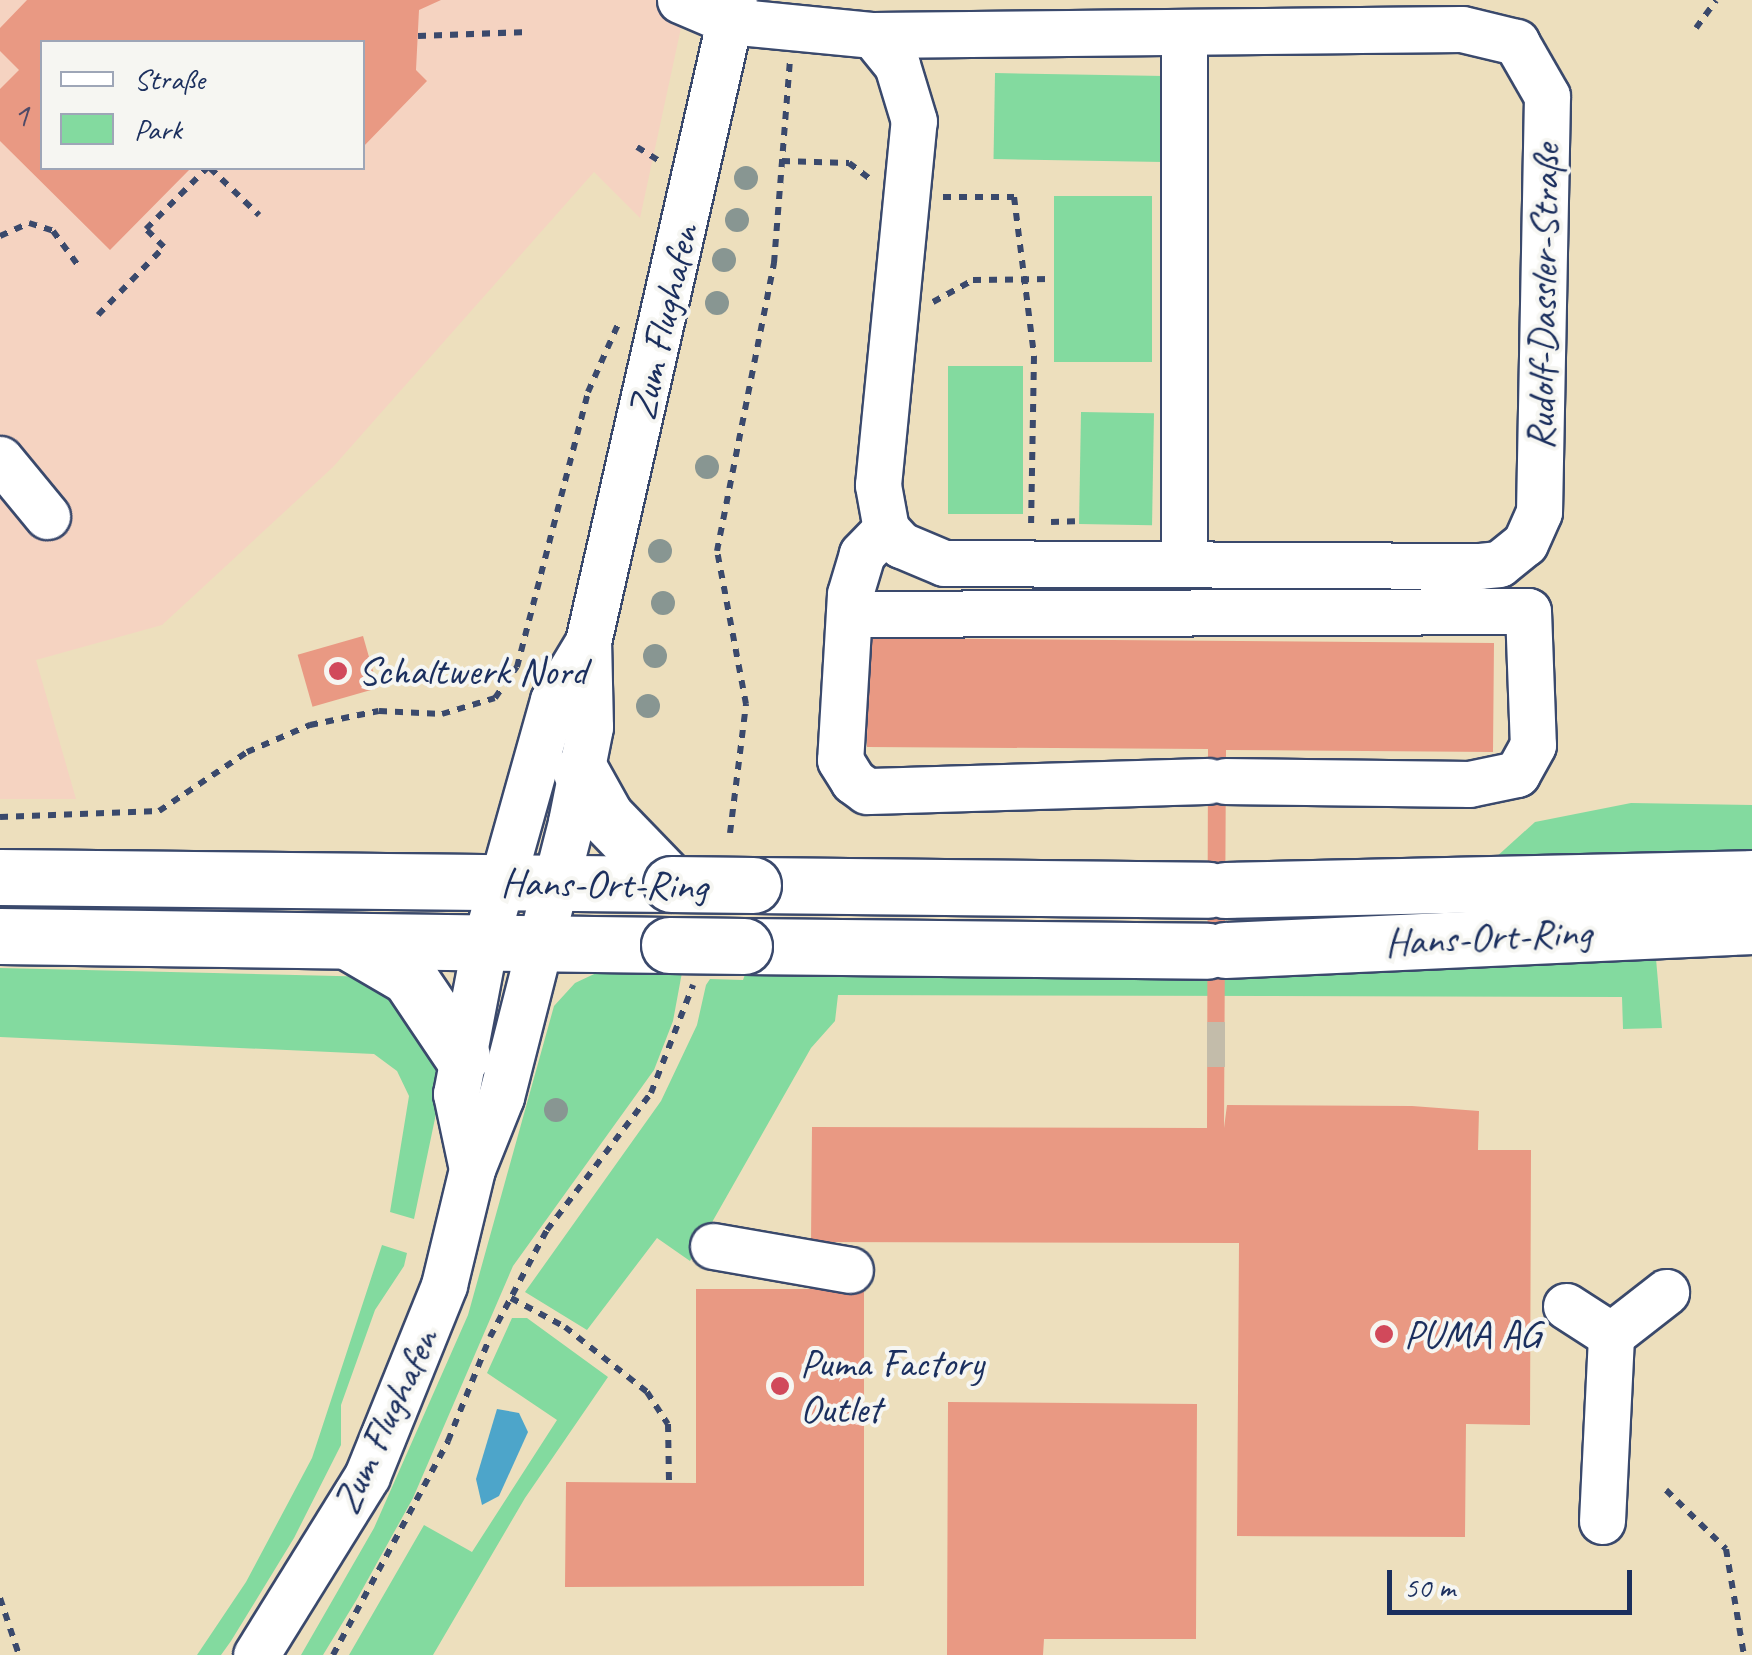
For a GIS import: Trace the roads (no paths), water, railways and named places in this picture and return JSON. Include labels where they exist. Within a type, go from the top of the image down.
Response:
[{"type":"main road","points":[[586,749],[606,817],[671,884]]},
{"type":"main road","name":"Hans-Ort-Ring","points":[[0,877],[1216,890],[1752,878]]},
{"type":"main road","name":"Hans-Ort-Ring","points":[[0,936],[540,942],[682,962],[744,946],[1216,951],[1752,926]]},
{"type":"main road","points":[[346,940],[409,977],[462,1056]]},
{"type":"street","name":"Rudolf-Dassler-Straße","points":[[680,0],[793,29],[874,35],[1462,30],[1516,42],[1547,96],[1539,512],[1525,543],[1499,564],[944,563],[920,558],[886,529]]},
{"type":"street","name":"Zum Flughafen","points":[[472,1169],[456,1094],[486,942],[529,883],[586,749],[588,642],[732,11]]},
{"type":"street","points":[[1184,32],[1184,561]]},
{"type":"street","points":[[849,614],[1528,611],[1533,744],[1517,774],[1469,784],[1216,781],[867,791],[840,760],[849,614],[862,554],[886,529],[878,485],[914,121],[909,92],[874,35]]},
{"type":"street","points":[[0,459],[47,516]]},
{"type":"street","name":"Zum Flughafen","points":[[256,1655],[366,1476],[407,1389],[444,1285],[472,1169],[501,1097],[540,942],[529,883],[552,700],[588,642]]},
{"type":"street","points":[[713,1246],[850,1270]]},
{"type":"street","points":[[1602,1521],[1611,1336],[1666,1292]]},
{"type":"street","points":[[1566,1306],[1611,1336]]},
{"type":"water","points":[[497,1409],[519,1413],[528,1432],[499,1496],[482,1505],[476,1479]]},
{"type":"tunnel","points":[[1207,1044],[1225,1044]]},
{"type":"place","name":"Schaltwerk Nord","points":[[338,671]]},
{"type":"place","name":"PUMA AG","points":[[1384,1334]]},
{"type":"place","name":"Puma Factory Outlet","points":[[780,1386]]}]
